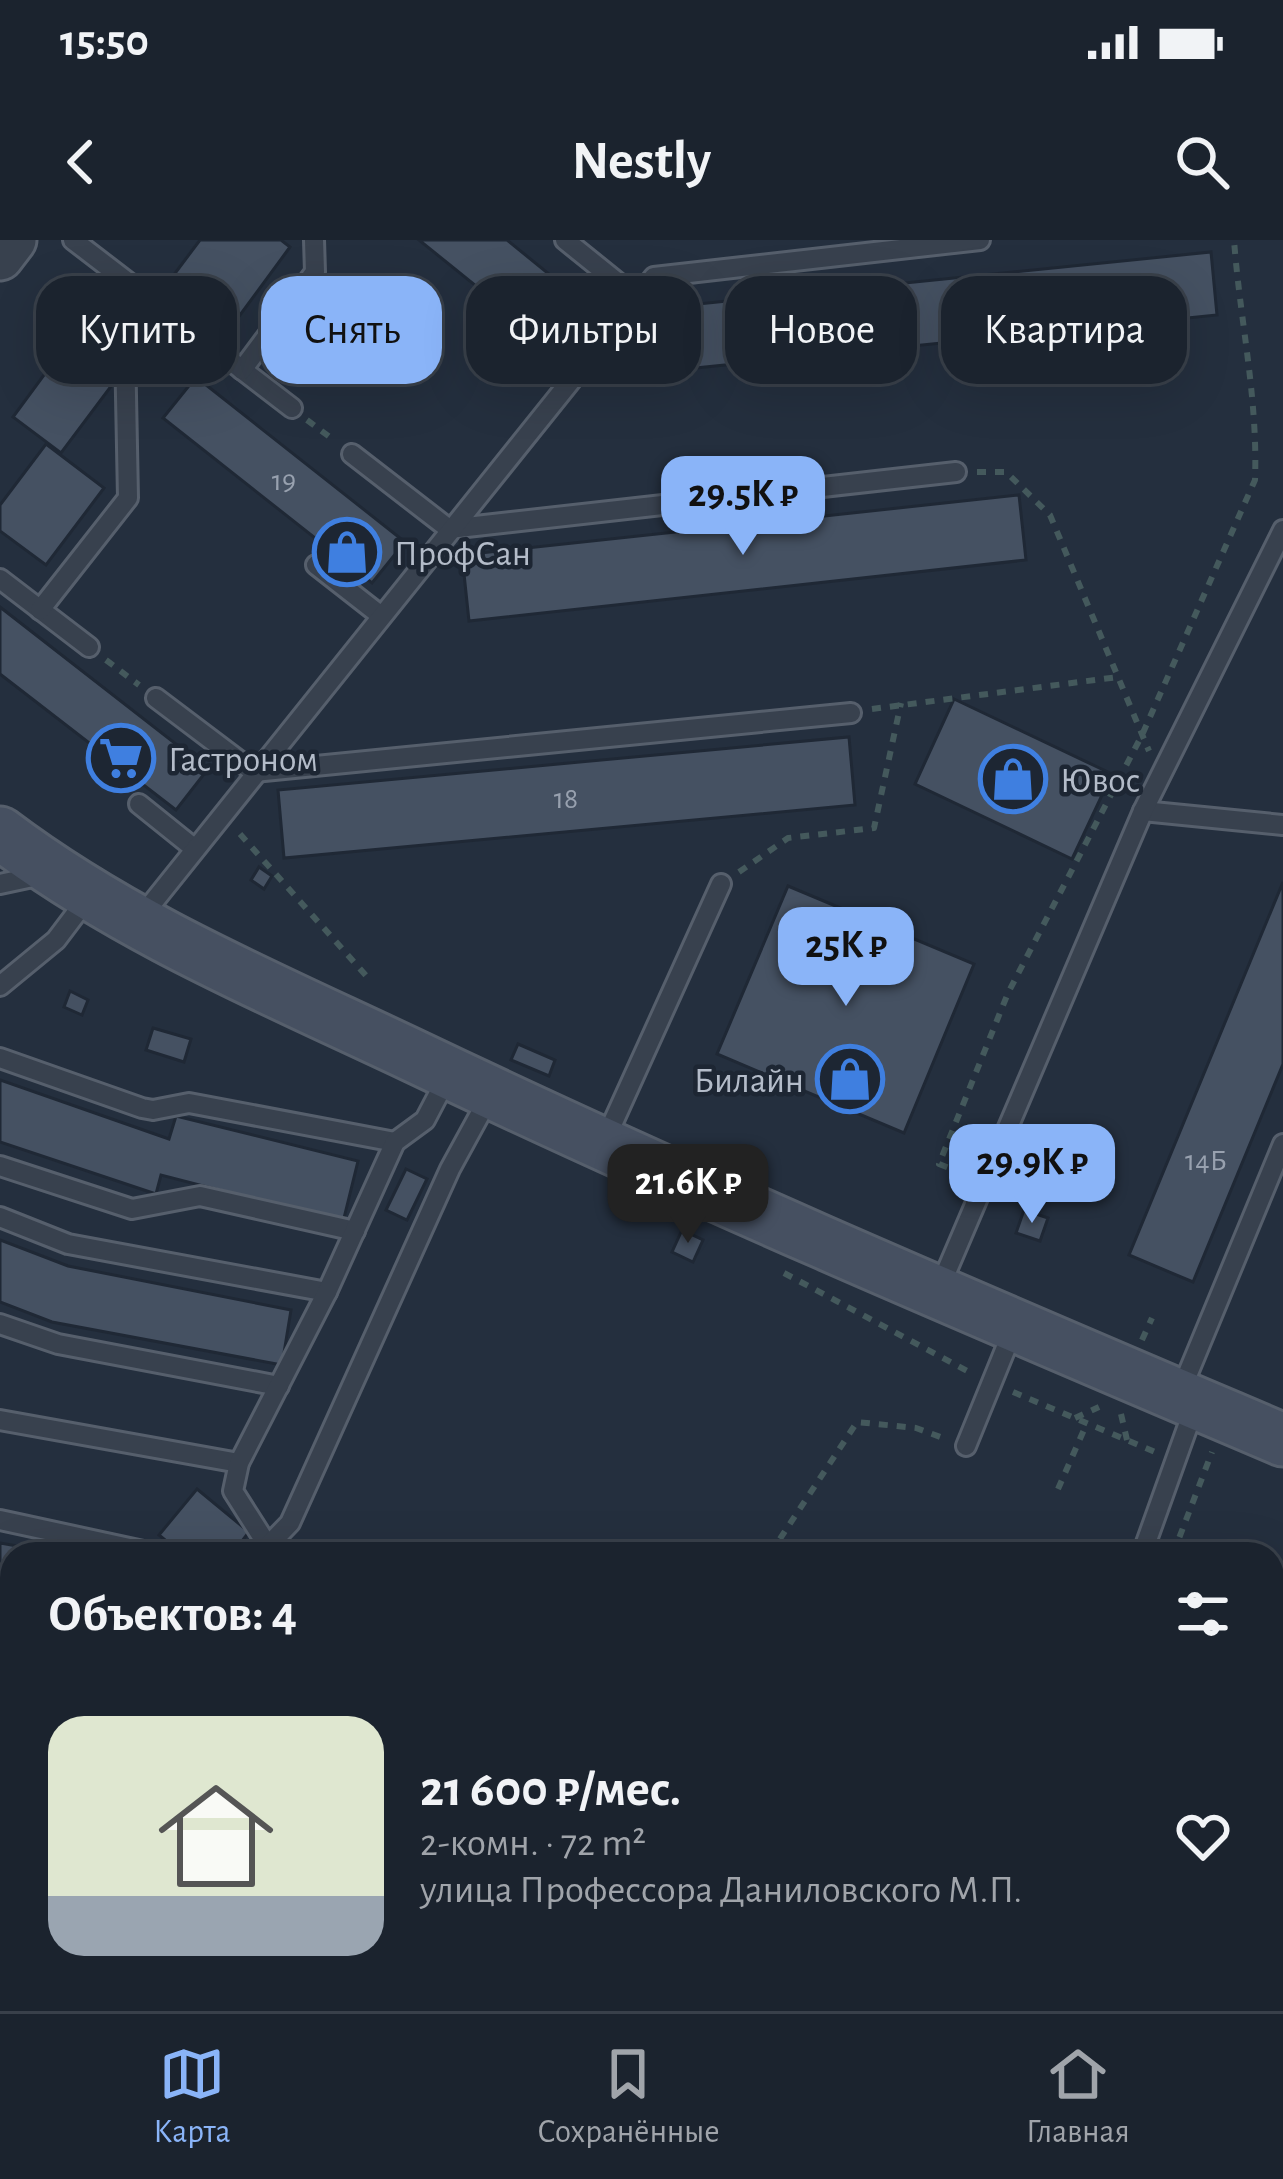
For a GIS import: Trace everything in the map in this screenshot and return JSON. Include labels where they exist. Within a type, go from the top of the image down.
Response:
[{"type":"main road","points":[[0,833],[136,924],[471,1083],[1014,1327],[1283,1440]]},
{"type":"street","points":[[0,257],[13,240]]},
{"type":"lane","points":[[73,240],[120,276]]},
{"type":"lane","points":[[242,370],[315,272],[314,240]]},
{"type":"lane","points":[[565,240],[610,276]]},
{"type":"lane","points":[[663,276],[980,240]]},
{"type":"lane","points":[[237,366],[292,408]]},
{"type":"lane","points":[[40,610],[128,498],[126,384]]},
{"type":"lane","points":[[136,924],[566,384]]},
{"type":"lane","points":[[352,454],[449,529],[956,472]]},
{"type":"lane","points":[[937,1293],[1159,775],[1283,530]]},
{"type":"lane","points":[[316,565],[380,615]]},
{"type":"lane","points":[[0,579],[89,647]]},
{"type":"lane","points":[[156,698],[254,772],[850,713]]},
{"type":"lane","points":[[139,804],[194,849]]},
{"type":"lane","points":[[1143,811],[1283,825]]},
{"type":"lane","points":[[0,884],[71,884],[56,940],[0,986]]},
{"type":"lane","points":[[603,1144],[721,884]]},
{"type":"lane","points":[[0,1058],[142,1108],[189,1103],[395,1142]]},
{"type":"lane","points":[[260,1542],[233,1491],[239,1462],[327,1292],[395,1142],[471,1083]]},
{"type":"lane","points":[[272,1542],[290,1523],[450,1169],[471,1083]]},
{"type":"lane","points":[[1147,1542],[1201,1405],[1283,1144]]},
{"type":"lane","points":[[0,1166],[132,1209],[200,1196],[355,1231]]},
{"type":"lane","points":[[0,1217],[68,1244],[327,1292]]},
{"type":"lane","points":[[0,1324],[58,1344],[279,1386]]},
{"type":"lane","points":[[966,1446],[1014,1327]]},
{"type":"lane","points":[[0,1420],[239,1462]]},
{"type":"lane","points":[[0,1520],[102,1542]]},
{"type":"path","points":[[984,1182],[939,1164],[1008,993],[1142,735],[1255,480],[1247,331],[1234,240]]},
{"type":"path","points":[[292,408],[352,454]]},
{"type":"path","points":[[956,472],[1006,472],[1050,515],[1159,775]]},
{"type":"path","points":[[89,647],[156,698]]},
{"type":"path","points":[[850,713],[1118,677]]},
{"type":"path","points":[[721,884],[788,838],[874,828],[902,703]]},
{"type":"path","points":[[221,814],[370,980]]},
{"type":"path","points":[[1177,1542],[1201,1475],[1201,1405]]},
{"type":"path","points":[[778,1542],[857,1422],[916,1428],[966,1446]]},
{"type":"path","points":[[1058,1489],[1087,1423]]},
{"type":"building","points":[[200,240],[281,240],[290,247],[269,276],[261,276],[261,286],[237,319],[237,276],[173,276]]},
{"type":"building","points":[[419,240],[507,240],[551,276],[466,276]]},
{"type":"building","points":[[1211,252],[1217,315],[1187,318],[1187,276],[974,276]]},
{"type":"building","points":[[941,279],[941,343],[917,345],[917,282]]},
{"type":"building","points":[[725,301],[725,365],[701,367],[701,304]]},
{"type":"building","points":[[37,384],[113,384],[61,453],[13,417]]},
{"type":"building","points":[[190,384],[205,384],[405,542],[372,583],[163,418]]},
{"type":"building","points":[[46,444],[104,488],[46,565],[0,531],[0,505]]},
{"type":"building","points":[[1019,495],[1026,560],[469,621],[462,555]]},
{"type":"building","points":[[0,607],[208,769],[176,810],[0,674]]},
{"type":"building","name":"Ювос","points":[[954,699],[1112,774],[1072,859],[915,784]]},
{"type":"building","points":[[849,737],[855,805],[284,858],[278,790]]},
{"type":"building","points":[[259,867],[272,876],[264,889],[251,880]]},
{"type":"building","points":[[1283,882],[1283,1064],[1193,1282],[1129,1255]]},
{"type":"building","points":[[788,886],[974,964],[904,1133],[717,1054]]},
{"type":"building","points":[[70,991],[88,1000],[82,1015],[64,1007]]},
{"type":"building","points":[[153,1028],[191,1039],[184,1062],[146,1050]]},
{"type":"building","points":[[518,1044],[555,1060],[549,1076],[511,1060]]},
{"type":"building","points":[[0,1080],[169,1139],[176,1116],[358,1161],[343,1222],[161,1175],[156,1194],[0,1142]]},
{"type":"building","points":[[406,1169],[427,1179],[407,1220],[386,1210]]},
{"type":"building","points":[[1024,1210],[1048,1218],[1040,1241],[1016,1233]]},
{"type":"building","points":[[682,1230],[703,1240],[693,1262],[672,1252]]},
{"type":"building","points":[[0,1240],[68,1266],[291,1310],[282,1365],[52,1322],[0,1302]]},
{"type":"building","points":[[197,1489],[249,1532],[241,1542],[167,1542],[159,1535]]},
{"type":"place","name":"ПрофСан","points":[[347,552]]},
{"type":"place","name":"Гастроном","points":[[121,758]]},
{"type":"place","name":"Ювос","points":[[1013,779]]},
{"type":"place","name":"Билайн","points":[[850,1079]]}]
